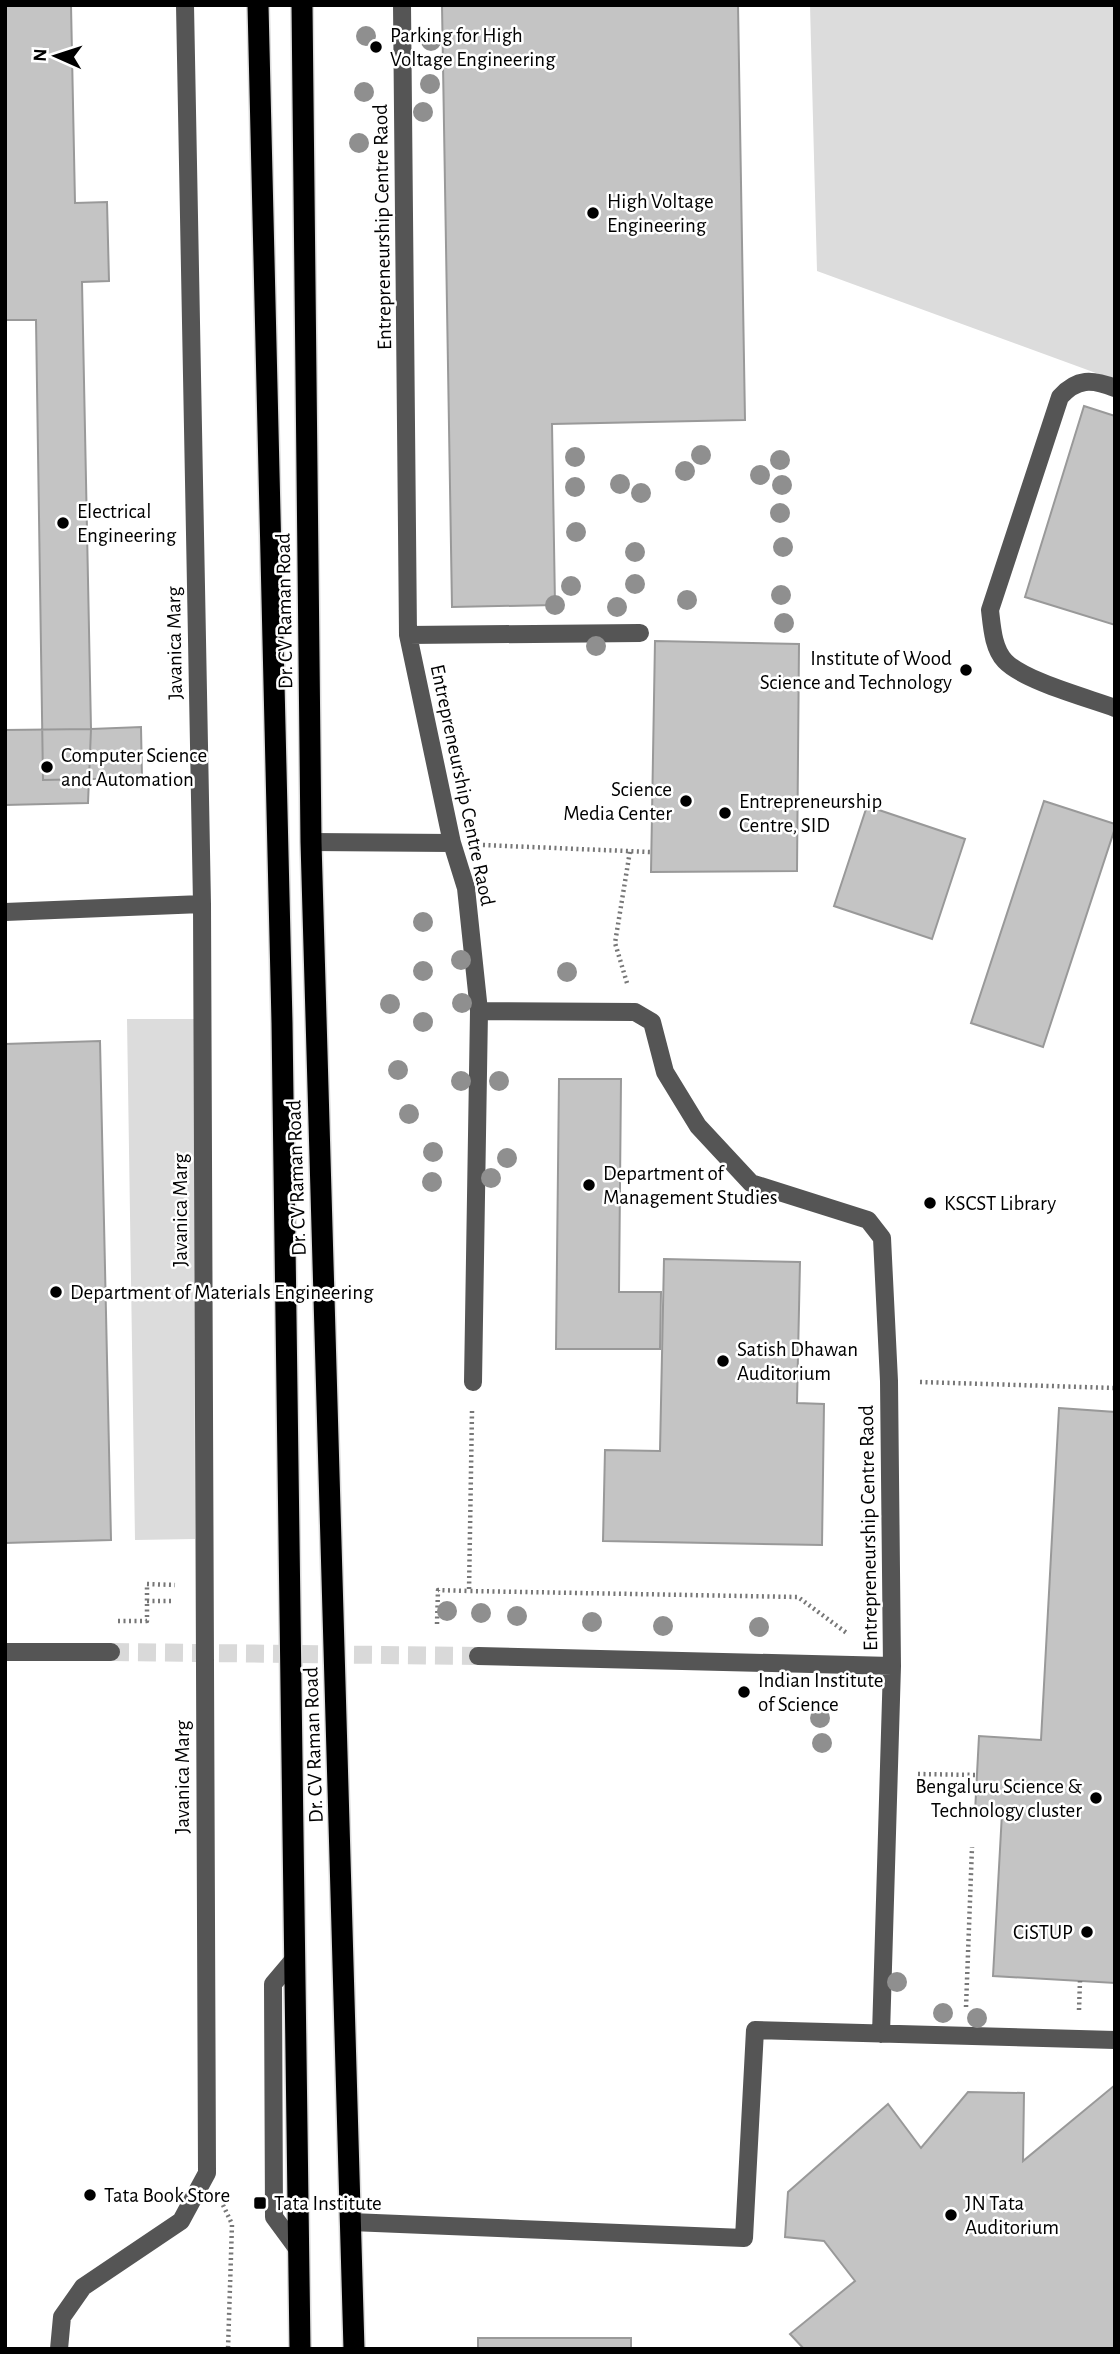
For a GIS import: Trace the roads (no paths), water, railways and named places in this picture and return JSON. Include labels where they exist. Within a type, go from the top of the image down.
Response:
[{"type":"highway","name":"Dr. CV Raman Road","points":[[258,5],[282,1023],[300,2349]]},
{"type":"highway","name":"Dr. CV Raman Road","points":[[302,5],[311,842],[354,2349]]},
{"type":"lane","name":"Javanica Marg","points":[[59,2349],[62,2317],[83,2287],[181,2221],[207,2173],[201,904],[185,5]]},
{"type":"lane","name":"Entrepreneurship Centre Raod","points":[[402,5],[408,635],[452,843],[466,888],[479,1011],[473,1382]]},
{"type":"lane","points":[[1115,388],[1095,380],[1081,382],[1060,397],[990,610],[994,639],[1006,661],[1038,680],[1115,708]]},
{"type":"lane","points":[[408,635],[640,633]]},
{"type":"lane","points":[[311,842],[452,843]]},
{"type":"lane","points":[[5,912],[201,904]]},
{"type":"lane","name":"Entrepreneurship Centre Raod","points":[[479,1011],[635,1012],[652,1022],[665,1072],[698,1125],[751,1182],[868,1220],[882,1238],[888,1381],[892,1666],[881,2034]]},
{"type":"lane","points":[[5,1652],[111,1652]]},
{"type":"lane","points":[[478,1656],[892,1666]]},
{"type":"lane","points":[[351,2222],[744,2238],[755,2030],[1115,2040]]},
{"type":"tunnel","points":[[111,1652],[478,1656]]},
{"type":"place","name":"Parking for High Voltage Engineering","points":[[376,47]]},
{"type":"place","name":"High Voltage Engineering","points":[[593,213]]},
{"type":"place","name":"Electrical Engineering","points":[[63,523]]},
{"type":"place","name":"Institute of Wood Science and Technology","points":[[966,670]]},
{"type":"place","name":"Computer Science and Automation","points":[[47,767]]},
{"type":"place","name":"Science Media Center","points":[[686,801]]},
{"type":"place","name":"Entrepreneurship Centre, SID","points":[[725,813]]},
{"type":"place","name":"Department of Management Studies","points":[[589,1185]]},
{"type":"place","name":"KSCST Library","points":[[930,1203]]},
{"type":"place","name":"Department of Materials Engineering","points":[[56,1292]]},
{"type":"place","name":"Satish Dhawan Auditorium","points":[[723,1361]]},
{"type":"place","name":"Indian Institute of Science","points":[[744,1692]]},
{"type":"place","name":"Bengaluru Science & Technology cluster","points":[[1096,1798]]},
{"type":"place","name":"CiSTUP","points":[[1087,1932]]},
{"type":"place","name":"Tata Book Store","points":[[90,2195]]},
{"type":"place","name":"Tata Institute","points":[[260,2203]]},
{"type":"place","name":"JN Tata Auditorium","points":[[951,2215]]}]
